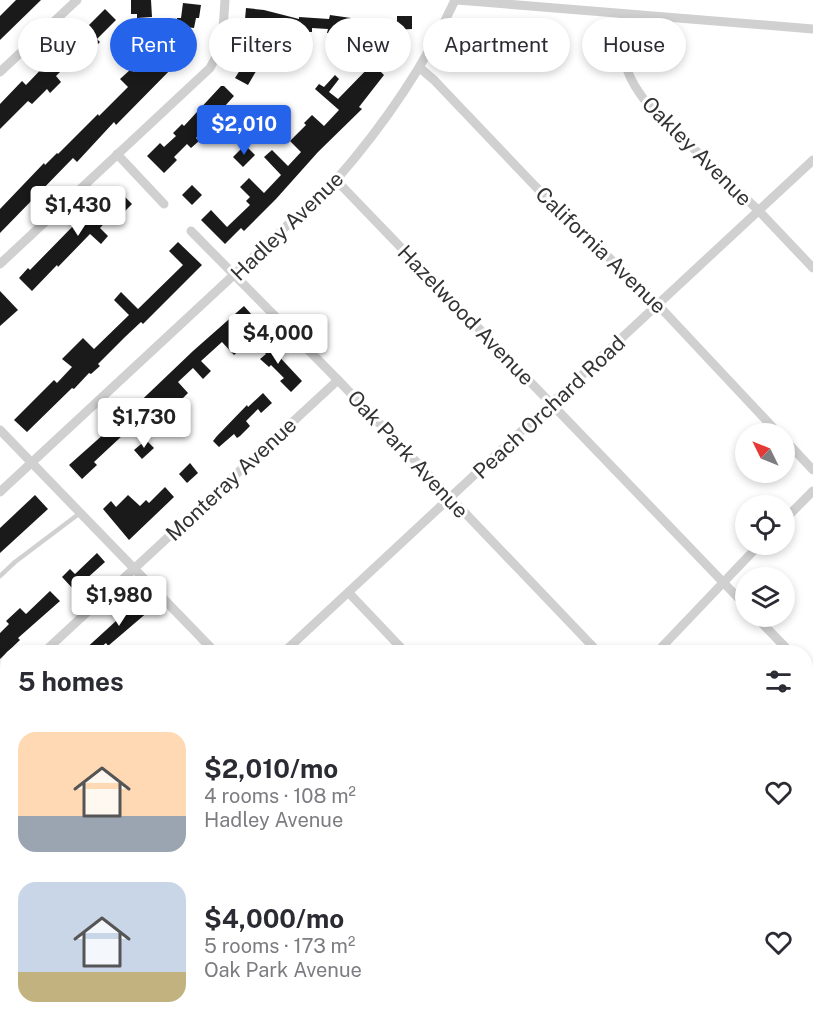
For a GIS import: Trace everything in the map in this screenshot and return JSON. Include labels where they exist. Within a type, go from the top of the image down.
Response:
[{"type":"street","points":[[0,72],[77,0]]},
{"type":"street","points":[[0,264],[210,68],[222,45],[225,0]]},
{"type":"street","points":[[456,0],[813,29]]},
{"type":"street","name":"Hadley Avenue","points":[[0,492],[336,180],[382,124],[420,69],[456,0]]},
{"type":"street","name":"Oakley Avenue","points":[[624,14],[622,49],[625,64],[638,93],[759,211],[813,268]]},
{"type":"street","name":"California Avenue","points":[[420,69],[434,80],[535,186],[658,305],[769,423]]},
{"type":"street","points":[[117,154],[164,204]]},
{"type":"street","name":"Peach Orchard Road","points":[[292,645],[813,160]]},
{"type":"street","name":"Hazelwood Avenue","points":[[336,180],[735,595]]},
{"type":"street","name":"Oak Park Avenue","points":[[191,231],[234,277],[277,316],[591,645]]},
{"type":"street","name":"Monteray Avenue","points":[[52,645],[338,380]]},
{"type":"street","points":[[0,430],[208,645]]},
{"type":"street","points":[[795,451],[813,470]]},
{"type":"street","points":[[795,509],[813,491]]},
{"type":"street","points":[[664,645],[750,555]]},
{"type":"street","points":[[349,592],[398,645]]},
{"type":"street","points":[[765,627],[782,645]]},
{"type":"lane","points":[[0,576],[80,513]]},
{"type":"building","points":[[16,0],[41,0],[23,18],[18,18],[18,22],[0,40],[0,16]]},
{"type":"building","points":[[131,0],[151,0],[152,17],[137,18],[137,14],[131,14]]},
{"type":"building","points":[[183,3],[201,5],[199,18],[181,18]]},
{"type":"building","points":[[246,8],[295,18],[245,18]]},
{"type":"building","points":[[105,9],[114,18],[110,18],[110,26],[98,38],[98,18],[96,18]]},
{"type":"building","points":[[330,15],[351,18],[329,18]]},
{"type":"building","points":[[397,16],[412,16],[412,29],[411,18],[397,18]]},
{"type":"building","points":[[299,17],[325,19],[325,29],[313,28],[313,18]]},
{"type":"building","points":[[38,72],[60,72],[56,76],[61,82],[50,93],[47,89],[32,104],[28,101],[0,129],[0,104],[22,81],[26,85]]},
{"type":"building","points":[[128,72],[168,72],[116,125],[114,122],[77,162],[73,158],[0,233],[0,209],[44,163],[45,165],[58,154],[128,87],[120,79]]},
{"type":"building","points":[[239,72],[256,72],[248,85],[235,78]]},
{"type":"building","points":[[364,72],[381,72],[384,75],[359,107],[362,109],[244,231],[241,228],[225,244],[201,220],[211,210],[227,227],[250,205],[246,201],[250,197],[240,187],[249,178],[264,193],[281,175],[264,157],[272,150],[288,166],[301,152],[290,141],[306,125],[304,123],[312,115],[324,126],[339,110],[315,89],[319,84],[324,87],[335,75],[339,79],[329,92],[338,99]]},
{"type":"building","points":[[221,86],[224,86],[234,96],[196,138],[199,141],[191,148],[187,144],[174,157],[177,160],[164,173],[147,156],[160,143],[164,147],[176,136],[173,133],[182,124],[184,126]]},
{"type":"building","points":[[245,145],[255,155],[243,167],[233,157]]},
{"type":"building","points":[[192,185],[202,195],[192,205],[182,195]]},
{"type":"building","points":[[114,186],[132,204],[120,216],[115,212],[100,228],[108,236],[101,244],[90,234],[32,291],[19,278],[28,268],[30,270],[75,224],[77,226]]},
{"type":"building","points":[[178,242],[202,265],[143,324],[141,322],[125,337],[98,364],[100,366],[91,374],[89,373],[74,389],[72,388],[27,432],[14,420],[54,380],[57,383],[72,367],[62,359],[83,338],[94,349],[129,315],[114,300],[121,292],[138,309],[183,265],[169,251]]},
{"type":"building","points":[[0,291],[18,310],[0,326]]},
{"type":"building","points":[[244,306],[252,315],[231,336],[242,348],[234,355],[222,342],[201,361],[211,371],[203,379],[193,368],[178,382],[188,393],[172,409],[178,415],[170,422],[154,406],[94,462],[97,465],[82,479],[69,465],[106,434]]},
{"type":"building","points":[[259,335],[302,381],[291,392],[280,381],[284,378],[271,365],[269,367],[260,359],[266,354],[253,340]]},
{"type":"building","points":[[263,393],[272,403],[261,413],[258,409],[246,421],[250,426],[240,436],[237,438],[234,434],[219,447],[213,441],[217,436],[247,405],[248,407]]},
{"type":"building","points":[[146,440],[154,448],[142,459],[134,450]]},
{"type":"building","points":[[190,463],[198,473],[187,483],[179,474]]},
{"type":"building","points":[[165,487],[174,497],[129,540],[103,509],[111,501],[116,507],[128,495],[140,506],[146,500],[149,503]]},
{"type":"building","points":[[35,495],[48,509],[0,553],[0,528]]},
{"type":"building","points":[[97,553],[105,562],[74,590],[62,577],[70,569],[75,574]]},
{"type":"building","points":[[50,591],[60,601],[18,638],[20,640],[15,645],[0,645],[0,633],[9,624],[6,621],[20,608],[26,614]]},
{"type":"building","points":[[139,600],[149,611],[109,645],[106,643],[90,645]]}]
